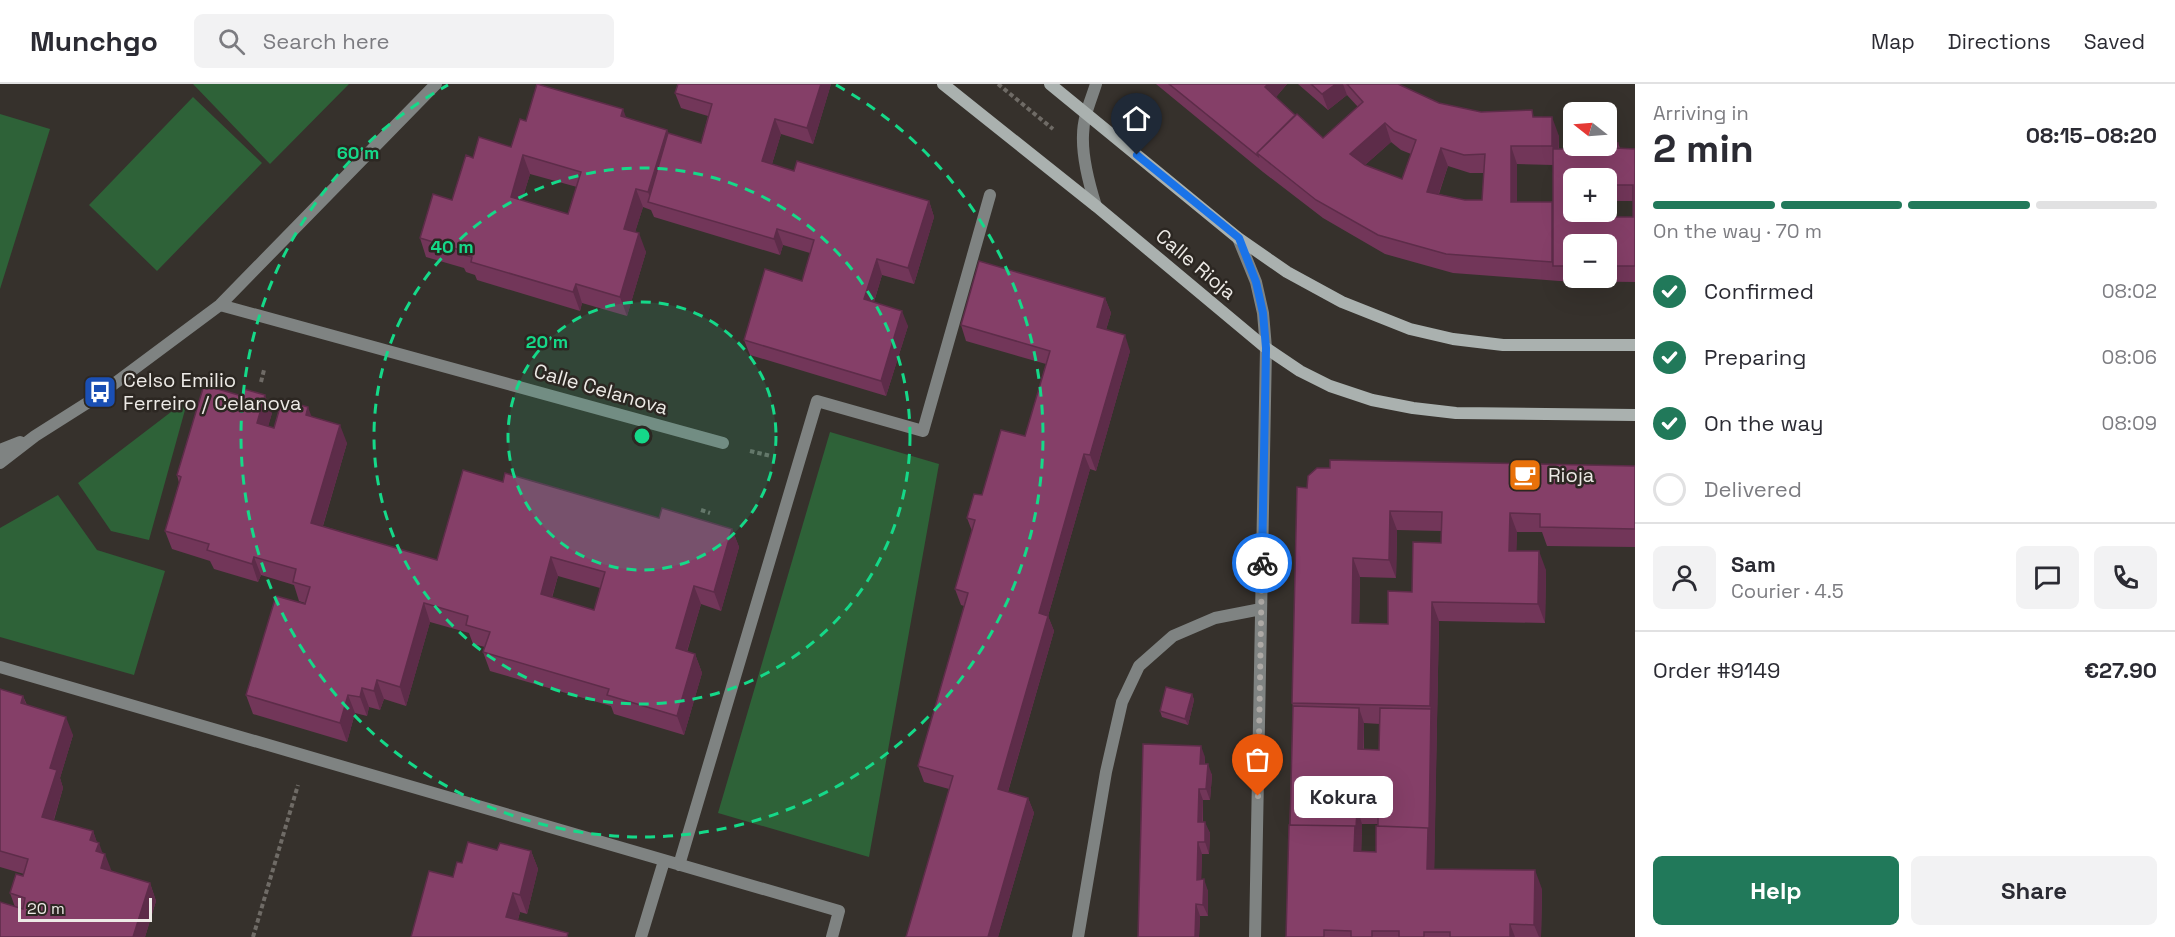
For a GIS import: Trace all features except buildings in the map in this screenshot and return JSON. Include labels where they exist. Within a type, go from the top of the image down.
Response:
[{"type":"main road","name":"Calle Rioja","points":[[943,84],[1096,206],[1266,348],[1300,371],[1330,386],[1372,400],[1456,413],[1635,415]]},
{"type":"main road","points":[[1050,84],[1239,238],[1280,268],[1342,302],[1410,329],[1453,339],[1503,345],[1635,345]]},
{"type":"street","points":[[0,463],[34,436],[95,398],[220,305],[436,84]]},
{"type":"street","points":[[1096,84],[1086,114],[1083,136],[1088,180],[1096,206]]},
{"type":"street","points":[[679,865],[818,401],[923,431],[990,195]]},
{"type":"street","points":[[1239,238],[1256,282],[1263,313],[1266,348],[1255,937]]},
{"type":"street","name":"Calle Celanova","points":[[220,305],[723,443]]},
{"type":"street","points":[[0,450],[34,436]]},
{"type":"street","points":[[1078,937],[1106,772],[1122,702],[1139,666],[1173,636],[1215,618],[1261,609]]},
{"type":"street","points":[[0,667],[839,911],[832,937]]},
{"type":"street","points":[[641,937],[664,861]]},
{"type":"path","points":[[261,382],[264,370]]},
{"type":"path","points":[[723,443],[798,464]]},
{"type":"path","points":[[701,510],[710,513]]},
{"type":"path","points":[[253,937],[293,804]]},
{"type":"green space","points":[[193,84],[349,84],[270,164]]},
{"type":"green space","points":[[193,97],[262,163],[157,271],[89,205]]},
{"type":"green space","points":[[0,114],[50,129],[0,289]]},
{"type":"green space","points":[[188,399],[149,540],[111,531],[78,483]]},
{"type":"green space","points":[[830,432],[939,464],[869,857],[718,813]]},
{"type":"green space","points":[[58,495],[97,550],[165,571],[134,675],[0,637],[0,528]]},
{"type":"way so far","points":[[1258,796],[1262,563]]},
{"type":"place","name":"Celso Emilio Ferreiro / Celanova","points":[[100,392]]},
{"type":"place","name":"Rioja","points":[[1525,475]]},
{"type":"place","name":"Kokura","points":[[1258,796]]},
{"type":"route","points":[[1137,155],[1239,238],[1256,282],[1263,313],[1266,348],[1262,563]]}]
